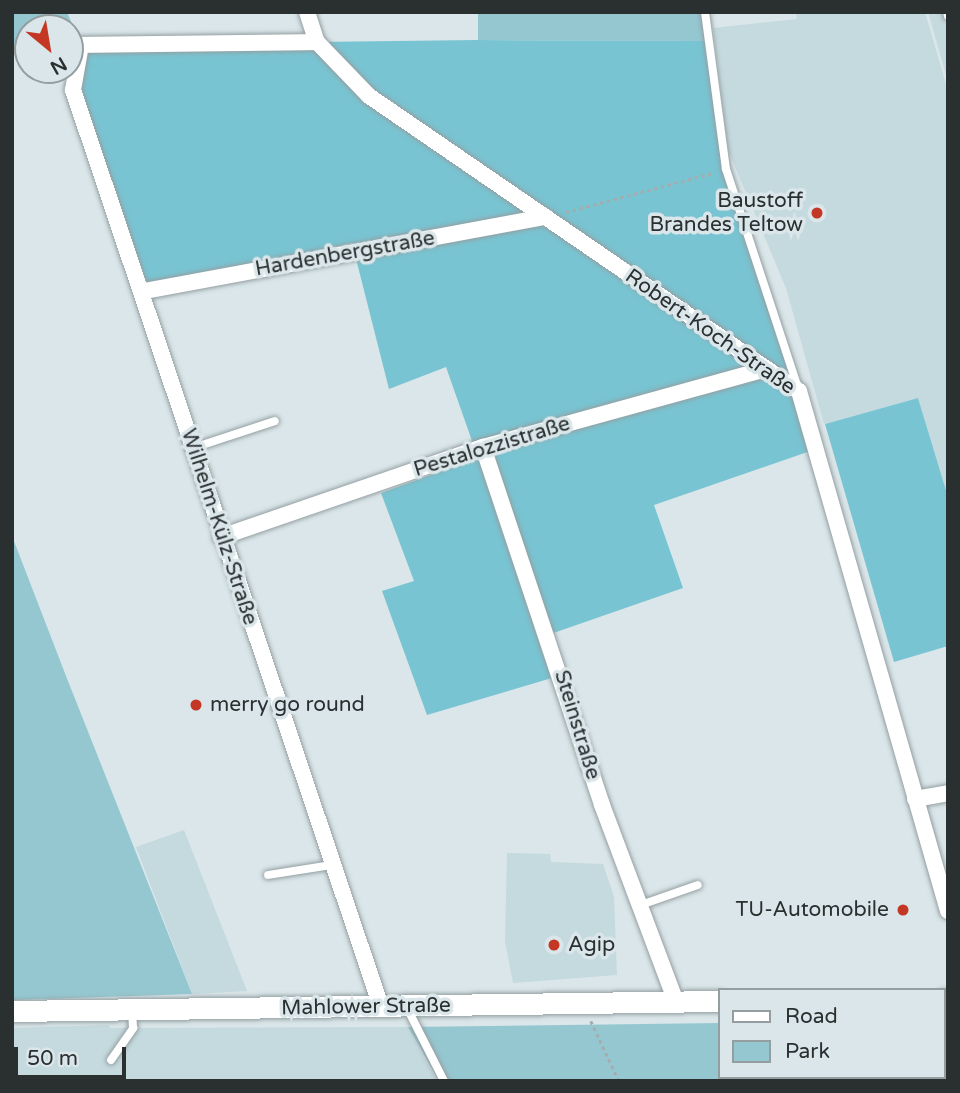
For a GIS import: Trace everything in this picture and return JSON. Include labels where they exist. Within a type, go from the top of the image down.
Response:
[{"type":"main road","name":"Mahlower Straße","points":[[12,1011],[718,1001]]},
{"type":"street","name":"Robert-Koch-Straße","points":[[307,12],[317,42],[369,96],[799,391],[948,911]]},
{"type":"street","name":"Wilhelm-Külz-Straße","points":[[317,42],[81,45],[73,90],[145,291],[221,537],[381,1007]]},
{"type":"street","name":"Hardenbergstraße","points":[[145,291],[545,217]]},
{"type":"street","name":"Pestalozzistraße","points":[[221,537],[484,447],[766,369]]},
{"type":"street","name":"Steinstraße","points":[[484,447],[603,806],[676,1002]]},
{"type":"street","points":[[915,799],[948,793]]},
{"type":"lane","points":[[705,12],[726,169],[799,391]]},
{"type":"lane","points":[[193,448],[275,421]]},
{"type":"lane","points":[[268,875],[332,864]]},
{"type":"lane","points":[[641,905],[698,886]]},
{"type":"lane","points":[[406,1006],[444,1081]]},
{"type":"lane","points":[[111,1060],[133,1028],[132,1010]]},
{"type":"path","points":[[545,217],[726,169]]},
{"type":"path","points":[[592,1003],[591,1028],[619,1081]]},
{"type":"shaded area","points":[[796,12],[925,12],[948,91],[948,497],[918,398],[824,424],[786,288],[728,150],[713,28],[797,19]]},
{"type":"shaded area","points":[[928,12],[948,12],[948,82]]},
{"type":"shaded area","points":[[478,40],[708,41],[726,169],[816,449],[654,505],[683,588],[539,638],[552,678],[427,715],[382,591],[414,581],[381,493],[478,458],[446,367],[389,389],[352,243],[148,287],[80,89],[80,84],[84,84],[84,45]]},
{"type":"shaded area","points":[[918,398],[948,497],[948,646],[894,662],[825,424]]},
{"type":"shaded area","points":[[184,830],[247,991],[192,994],[136,847]]},
{"type":"shaded area","points":[[507,853],[550,854],[551,862],[603,864],[614,897],[617,975],[513,983],[505,941]]},
{"type":"shaded area","points":[[109,1025],[110,1028],[408,1027],[437,1081],[12,1081],[12,1028]]},
{"type":"green space","points":[[12,12],[67,12],[68,14],[14,14],[12,45]]},
{"type":"green space","points":[[478,12],[705,12],[708,41],[478,40]]},
{"type":"green space","points":[[12,536],[66,676],[192,994],[12,1000]]},
{"type":"green space","points":[[718,1023],[718,1079],[946,1079],[946,1052],[948,1081],[439,1081],[408,1027]]},
{"type":"place","name":"Baustoff Brandes Teltow","points":[[817,213]]},
{"type":"place","name":"merry go round","points":[[196,705]]},
{"type":"place","name":"TU-Automobile","points":[[903,910]]},
{"type":"place","name":"Agip","points":[[554,945]]}]
